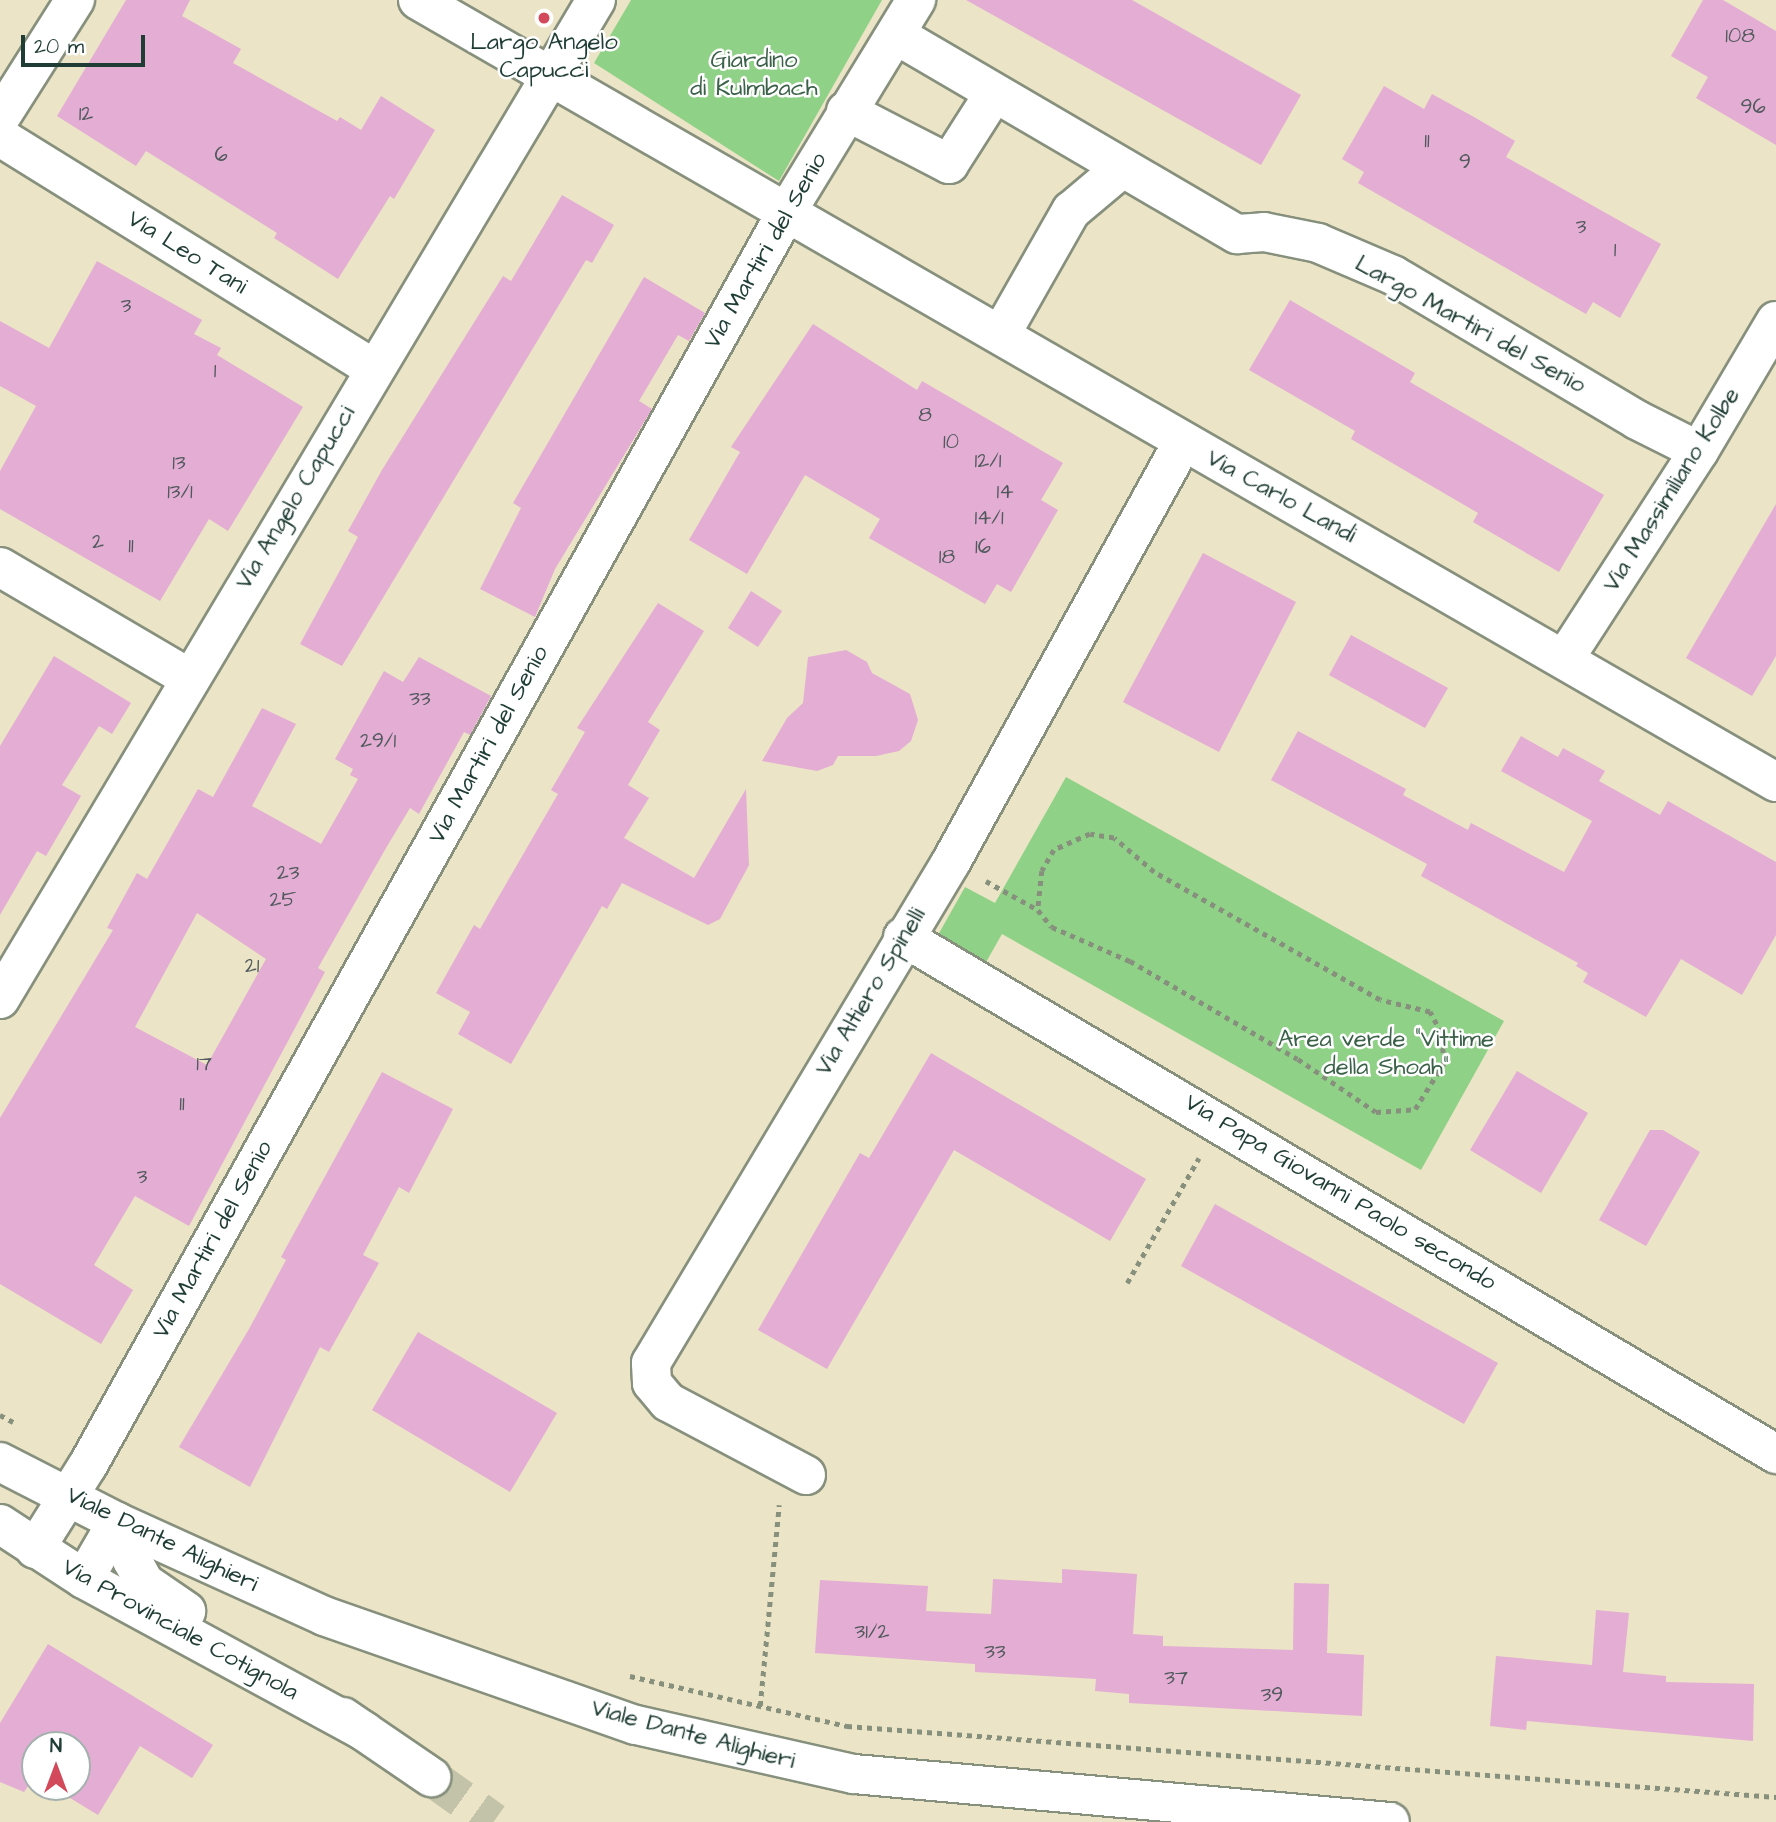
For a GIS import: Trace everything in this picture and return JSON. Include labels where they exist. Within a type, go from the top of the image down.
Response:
[{"type":"street","points":[[0,118],[75,0]]},
{"type":"street","name":"Via Carlo Landi","points":[[418,0],[552,75],[786,214],[1001,334],[1183,442],[1565,658],[1776,782]]},
{"type":"street","name":"Via Angelo Capucci","points":[[0,999],[188,678],[596,0]]},
{"type":"street","name":"Via Martiri del Senio","points":[[35,1549],[786,214],[846,111],[916,0]]},
{"type":"street","name":"Largo Martiri del Senio","points":[[896,35],[993,95],[1237,234],[1264,232],[1318,243],[1392,275],[1637,420],[1699,451]]},
{"type":"street","points":[[846,111],[949,164],[993,95]]},
{"type":"street","name":"Via Leo Tani","points":[[0,137],[373,369]]},
{"type":"street","points":[[1001,334],[1071,211],[1122,168]]},
{"type":"street","name":"Via Massimiliano Kolbe","points":[[1565,658],[1699,451],[1776,321]]},
{"type":"street","name":"Via Altiero Spinelli","points":[[794,1469],[668,1402],[652,1383],[650,1363],[903,937],[951,862],[1183,442]]},
{"type":"street","points":[[0,567],[188,678]]},
{"type":"street","name":"Via Papa Giovanni Paolo secondo","points":[[903,937],[1220,1121],[1776,1454]]},
{"type":"street","name":"Viale Dante Alighieri","points":[[0,1462],[68,1494],[125,1526],[324,1616],[636,1726],[757,1755],[867,1775],[1390,1822]]},
{"type":"street","name":"Via Provinciale Cotignola","points":[[0,1524],[84,1579],[364,1731]]},
{"type":"street","points":[[84,1579],[125,1526]]},
{"type":"street","name":"Via Provinciale Cotignola","points":[[125,1526],[132,1560],[145,1583],[431,1777]]},
{"type":"path","points":[[951,862],[1038,910],[1052,928],[1130,961],[1298,1059],[1376,1112],[1415,1109],[1444,1063],[1441,1033],[1430,1012],[1380,1000],[1154,872],[1114,838],[1090,834],[1054,850],[1042,871],[1038,910]]},
{"type":"path","points":[[1128,1283],[1220,1121]]},
{"type":"path","points":[[0,1415],[22,1427]]},
{"type":"path","points":[[760,1706],[794,1469]]},
{"type":"path","points":[[627,1676],[848,1726],[1776,1797]]},
{"type":"green space","name":"Giardino di Kulmbach","points":[[631,0],[882,0],[779,181],[594,63]]},
{"type":"green space","name":"Area verde \"Vittime della Shoah\"","points":[[1066,777],[1504,1021],[1421,1170],[1002,934],[985,964],[938,935],[965,887],[995,903]]},
{"type":"building","points":[[126,0],[190,0],[182,16],[241,49],[233,63],[337,121],[340,117],[361,130],[381,96],[435,130],[394,199],[390,196],[338,279],[274,238],[277,233],[146,151],[136,166],[57,116]]},
{"type":"building","points":[[966,0],[1132,0],[1301,95],[1261,165]]},
{"type":"building","points":[[1703,0],[1723,0],[1776,31],[1776,145],[1696,98],[1708,77],[1671,56]]},
{"type":"building","points":[[1384,86],[1424,109],[1432,94],[1474,117],[1515,141],[1506,157],[1661,244],[1620,318],[1593,302],[1586,314],[1358,183],[1364,172],[1342,159]]},
{"type":"building","points":[[562,195],[614,225],[592,263],[586,260],[342,666],[300,644],[358,537],[348,531],[382,470],[503,276],[511,281]]},
{"type":"building","points":[[97,261],[202,320],[194,334],[221,348],[217,355],[303,407],[228,531],[209,519],[160,601],[0,509],[0,471],[36,406],[0,386],[0,321],[49,348]]},
{"type":"building","points":[[644,277],[705,313],[689,341],[678,335],[639,401],[652,409],[555,569],[535,617],[480,589],[521,508],[513,503]]},
{"type":"building","points":[[1290,300],[1415,373],[1410,382],[1604,495],[1559,572],[1473,522],[1478,513],[1351,439],[1355,431],[1249,370]]},
{"type":"building","points":[[813,324],[917,390],[922,381],[1063,463],[1041,500],[1058,510],[1011,592],[997,584],[985,604],[869,538],[880,519],[805,475],[747,574],[689,540],[740,452],[731,447]]},
{"type":"building","points":[[1776,504],[1776,656],[1752,696],[1686,658]]},
{"type":"building","points":[[1203,553],[1296,602],[1219,752],[1123,702]]},
{"type":"building","points":[[751,591],[782,611],[758,647],[728,628]]},
{"type":"building","points":[[658,603],[704,631],[648,722],[660,730],[628,785],[649,798],[624,838],[694,878],[746,789],[749,865],[720,919],[708,925],[622,883],[607,909],[602,906],[511,1064],[458,1034],[470,1012],[436,993],[474,925],[480,929],[558,794],[551,790],[585,732],[577,728]]},
{"type":"building","points":[[1351,635],[1448,688],[1425,728],[1329,675]]},
{"type":"building","points":[[846,650],[867,662],[872,673],[910,694],[918,720],[911,741],[899,751],[876,756],[838,756],[833,765],[817,771],[762,761],[787,718],[803,703],[808,657]]},
{"type":"building","points":[[54,656],[131,703],[112,734],[99,726],[62,785],[81,796],[46,856],[37,851],[0,915],[0,746]]},
{"type":"building","points":[[419,657],[491,696],[470,735],[464,732],[419,814],[410,808],[386,848],[318,968],[325,972],[189,1226],[135,1196],[94,1265],[133,1290],[101,1344],[0,1284],[0,1118],[113,930],[107,928],[137,873],[147,879],[198,789],[213,797],[262,708],[296,724],[252,806],[321,844],[358,779],[350,775],[353,769],[335,759],[384,671],[403,682]],"holes":[[[197,913],[266,959],[207,1065],[135,1027]]]},
{"type":"building","points":[[1298,731],[1406,789],[1403,795],[1468,830],[1471,823],[1564,872],[1592,821],[1501,771],[1521,736],[1558,757],[1563,748],[1605,771],[1599,781],[1660,815],[1668,801],[1776,862],[1776,935],[1742,995],[1681,959],[1646,1017],[1583,982],[1588,973],[1576,966],[1578,963],[1421,876],[1427,864],[1271,780]]},
{"type":"building","points":[[931,1053],[1146,1179],[1110,1241],[954,1150],[827,1369],[758,1330],[860,1153],[869,1158]]},
{"type":"building","points":[[1517,1071],[1588,1113],[1541,1193],[1470,1150]]},
{"type":"building","points":[[382,1072],[453,1109],[409,1193],[399,1187],[363,1255],[379,1263],[329,1352],[320,1347],[250,1487],[179,1447],[249,1329],[286,1260],[281,1257]]},
{"type":"building","points":[[1650,1130],[1663,1130],[1700,1152],[1646,1246],[1599,1220]]},
{"type":"building","points":[[1215,1204],[1498,1363],[1464,1424],[1181,1266]]},
{"type":"building","points":[[418,1332],[557,1413],[510,1492],[372,1410]]},
{"type":"building","points":[[1062,1569],[1137,1574],[1133,1634],[1163,1636],[1163,1646],[1293,1650],[1294,1583],[1329,1584],[1327,1653],[1364,1655],[1362,1716],[1129,1703],[1129,1694],[1095,1691],[1096,1679],[975,1672],[975,1664],[815,1653],[820,1580],[928,1586],[926,1611],[991,1614],[993,1579],[1062,1583]]},
{"type":"building","points":[[1596,1610],[1629,1613],[1623,1672],[1666,1676],[1666,1682],[1754,1684],[1753,1741],[1527,1721],[1526,1730],[1490,1726],[1496,1656],[1592,1665]]},
{"type":"building","points":[[48,1644],[213,1745],[192,1778],[140,1746],[98,1815],[75,1801],[91,1801],[91,1731],[21,1731],[21,1791],[0,1782],[0,1723]]},
{"type":"tunnel","points":[[431,1777],[494,1822]]},
{"type":"place","name":"Largo Angelo Capucci","points":[[544,18]]}]
